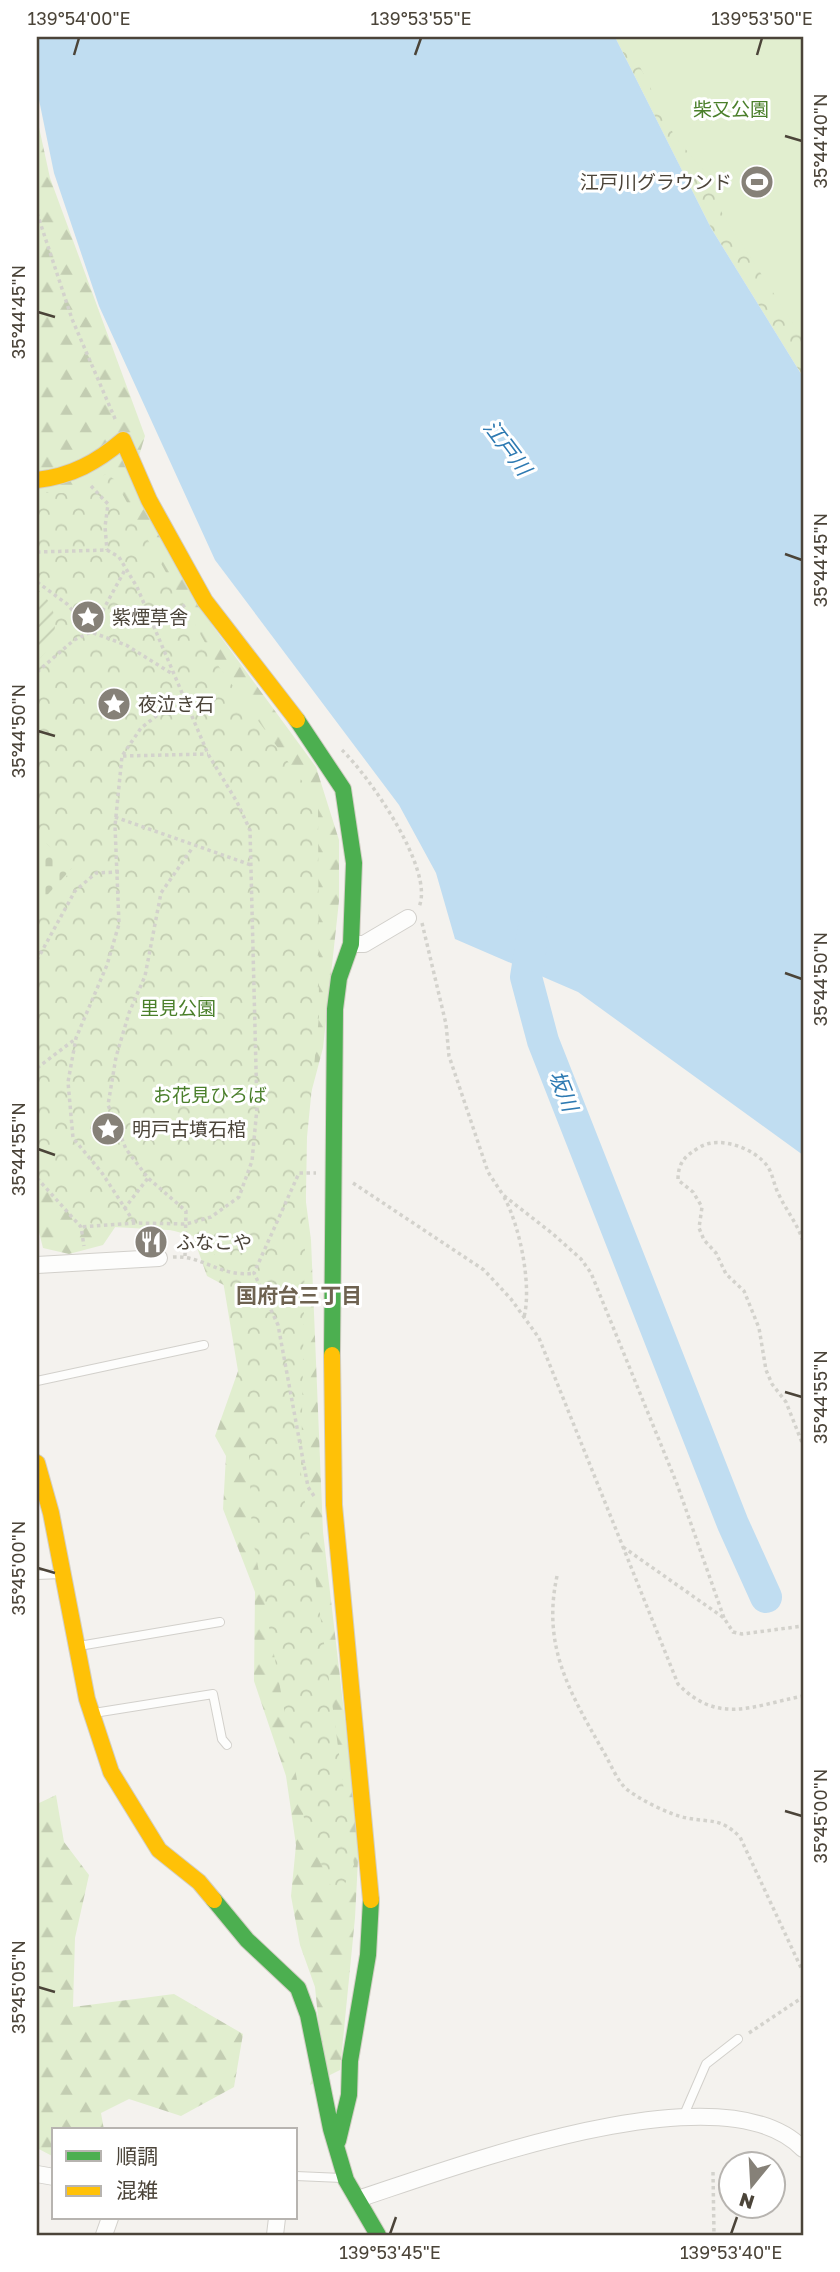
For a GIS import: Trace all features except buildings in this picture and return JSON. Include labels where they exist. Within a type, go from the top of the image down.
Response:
[{"type":"street","points":[[37,480],[57,479],[80,472],[123,440],[149,500],[201,594],[286,702],[336,774],[343,789],[354,863],[351,944],[339,978],[335,1009],[331,1407],[334,1505],[371,1900],[368,1955],[351,2061],[349,2095],[338,2141]]},
{"type":"street","points":[[351,944],[364,944],[412,915]]},
{"type":"street","points":[[37,1265],[159,1258]]},
{"type":"street","points":[[37,1464],[51,1513],[61,1574],[79,1646],[91,1713],[111,1772],[159,1850],[199,1882],[247,1940],[298,1989],[308,2015],[331,2129],[338,2141],[345,2178],[375,2223],[378,2235]]},
{"type":"street","points":[[358,2199],[557,2137],[683,2117],[747,2122],[796,2141],[803,2149]]},
{"type":"lane","points":[[37,1381],[204,1345]]},
{"type":"lane","points":[[37,1575],[61,1574]]},
{"type":"lane","points":[[79,1646],[220,1622]]},
{"type":"lane","points":[[91,1713],[213,1694],[222,1739],[227,1745]]},
{"type":"lane","points":[[683,2117],[706,2063],[738,2039]]},
{"type":"lane","points":[[298,2176],[345,2178]]},
{"type":"path","points":[[37,213],[72,320],[123,440]]},
{"type":"path","points":[[80,472],[86,482],[108,503],[105,527],[107,550]]},
{"type":"path","points":[[37,552],[107,550],[119,557],[154,627],[208,754],[237,802],[250,831],[257,1108],[252,1161],[240,1197],[211,1217],[186,1224],[135,1223],[81,1227]]},
{"type":"path","points":[[37,672],[74,640],[91,632],[126,568]]},
{"type":"path","points":[[37,582],[67,604],[91,632],[125,645],[173,674]]},
{"type":"path","points":[[154,627],[201,594]]},
{"type":"path","points":[[135,1223],[102,1173],[73,1138],[68,1082],[76,1038],[107,965],[119,923],[116,817],[122,756],[141,728],[183,696]]},
{"type":"path","points":[[340,748],[381,801],[417,865],[423,889],[412,915],[421,919],[446,1024],[449,1056],[488,1172],[503,1195],[519,1236],[529,1297],[524,1317]]},
{"type":"path","points":[[122,756],[208,754]]},
{"type":"path","points":[[116,817],[193,847],[251,865]]},
{"type":"path","points":[[185,1256],[186,1211],[148,1178],[126,1149],[108,1105],[129,1013],[145,976],[161,893],[193,847]]},
{"type":"path","points":[[37,960],[75,891],[96,873],[119,873]]},
{"type":"path","points":[[37,1068],[76,1038]]},
{"type":"path","points":[[803,1241],[777,1192],[768,1167],[755,1154],[737,1145],[707,1143],[684,1156],[678,1170],[678,1181],[693,1192],[702,1207],[699,1228],[704,1240],[716,1253],[726,1274],[744,1291],[759,1328],[766,1370],[772,1384],[786,1402],[803,1445]]},
{"type":"path","points":[[318,1503],[308,1488],[278,1325],[254,1273],[299,1173],[320,1173]]},
{"type":"path","points":[[37,1178],[81,1227],[88,1261]]},
{"type":"path","points":[[124,1209],[148,1178]]},
{"type":"path","points":[[346,1178],[484,1270],[524,1317],[544,1350],[678,1684],[692,1699],[709,1708],[725,1711],[803,1696]]},
{"type":"path","points":[[503,1195],[572,1251],[591,1273],[677,1484],[724,1618],[733,1632],[742,1634],[803,1626]]},
{"type":"path","points":[[191,1258],[236,1276],[254,1273]]},
{"type":"path","points":[[623,1546],[724,1618]]},
{"type":"path","points":[[557,1576],[551,1622],[557,1659],[578,1707],[626,1790],[685,1818],[708,1819],[727,1824],[740,1837],[803,1972]]},
{"type":"path","points":[[738,2039],[803,1997]]},
{"type":"path","points":[[713,2172],[714,2235]]},
{"type":"green space","name":"江戸川グラウンド","points":[[615,37],[803,37],[803,377],[711,228]]},
{"type":"green space","name":"江戸川グラウンド","points":[[625,37],[803,37],[803,339],[722,213],[706,173],[675,137]]},
{"type":"green space","name":"里見公園","points":[[37,118],[50,178],[145,436],[139,456],[212,625],[316,767],[339,840],[339,901],[323,1048],[298,1142],[311,1240],[323,1532],[359,1840],[355,1918],[340,2070],[310,2085],[321,2047],[315,1987],[300,1945],[291,1896],[296,1845],[286,1776],[254,1681],[255,1592],[223,1509],[226,1456],[215,1436],[248,1343],[246,1297],[207,1276],[193,1236],[122,1217],[103,1245],[69,1254],[43,1248],[37,1224],[37,868],[47,858],[37,834]]},
{"type":"green space","name":"里見公園","points":[[106,474],[114,479],[217,664],[318,803],[319,1016],[307,1137],[301,1473],[354,1865],[337,1900],[306,1829],[252,1534],[248,1431],[221,1269],[204,1232],[95,1226],[58,1202],[37,1175],[37,921],[73,866],[37,836],[37,493],[72,493]]},
{"type":"green space","points":[[37,589],[51,606],[55,625],[50,644],[37,661]]},
{"type":"green space","points":[[37,836],[74,866],[37,906]]},
{"type":"green space","points":[[56,1795],[64,1842],[89,1875],[75,1938],[73,2007],[174,1994],[243,2034],[234,2087],[181,2116],[129,2099],[101,2113],[104,2128],[52,2128],[52,2156],[37,2148],[37,1804]]},
{"type":"water","name":"江戸川","points":[[37,37],[615,37],[711,228],[803,377],[803,1155],[578,992],[455,939],[436,873],[399,805],[215,560],[99,306],[54,173],[37,90]]},
{"type":"waterway","name":"坂川","points":[[534,927],[526,977],[543,1041],[733,1524],[766,1597]]},
{"type":"traffic: fast","points":[[297,720],[343,789],[354,863],[351,944],[339,978],[335,1009],[332,1355]]},
{"type":"traffic: fast","points":[[214,1900],[247,1940],[298,1988],[308,2015],[331,2129],[346,2180],[378,2235]]},
{"type":"traffic: fast","points":[[338,2141],[349,2095],[350,2061],[368,1955],[371,1900]]},
{"type":"traffic: slow","points":[[37,480],[83,467],[123,440],[149,500],[205,601],[297,720]]},
{"type":"traffic: slow","points":[[332,1355],[334,1505],[371,1900]]},
{"type":"traffic: slow","points":[[37,1463],[51,1513],[87,1699],[111,1772],[159,1850],[199,1882],[214,1900]]},
{"type":"place","name":"江戸川グラウンド","points":[[757,182]]},
{"type":"place","name":"紫煙草舎","points":[[88,617]]},
{"type":"place","name":"夜泣き石","points":[[114,704]]},
{"type":"place","name":"明戸古墳石棺","points":[[108,1129]]},
{"type":"place","name":"ふなこや","points":[[151,1242]]},
{"type":"district","name":"国府台三丁目","points":[[299,1296]]},
{"type":"park label","name":"柴又公園","points":[[731,109]]},
{"type":"park label","name":"お花見ひろば","points":[[210,1095]]}]
